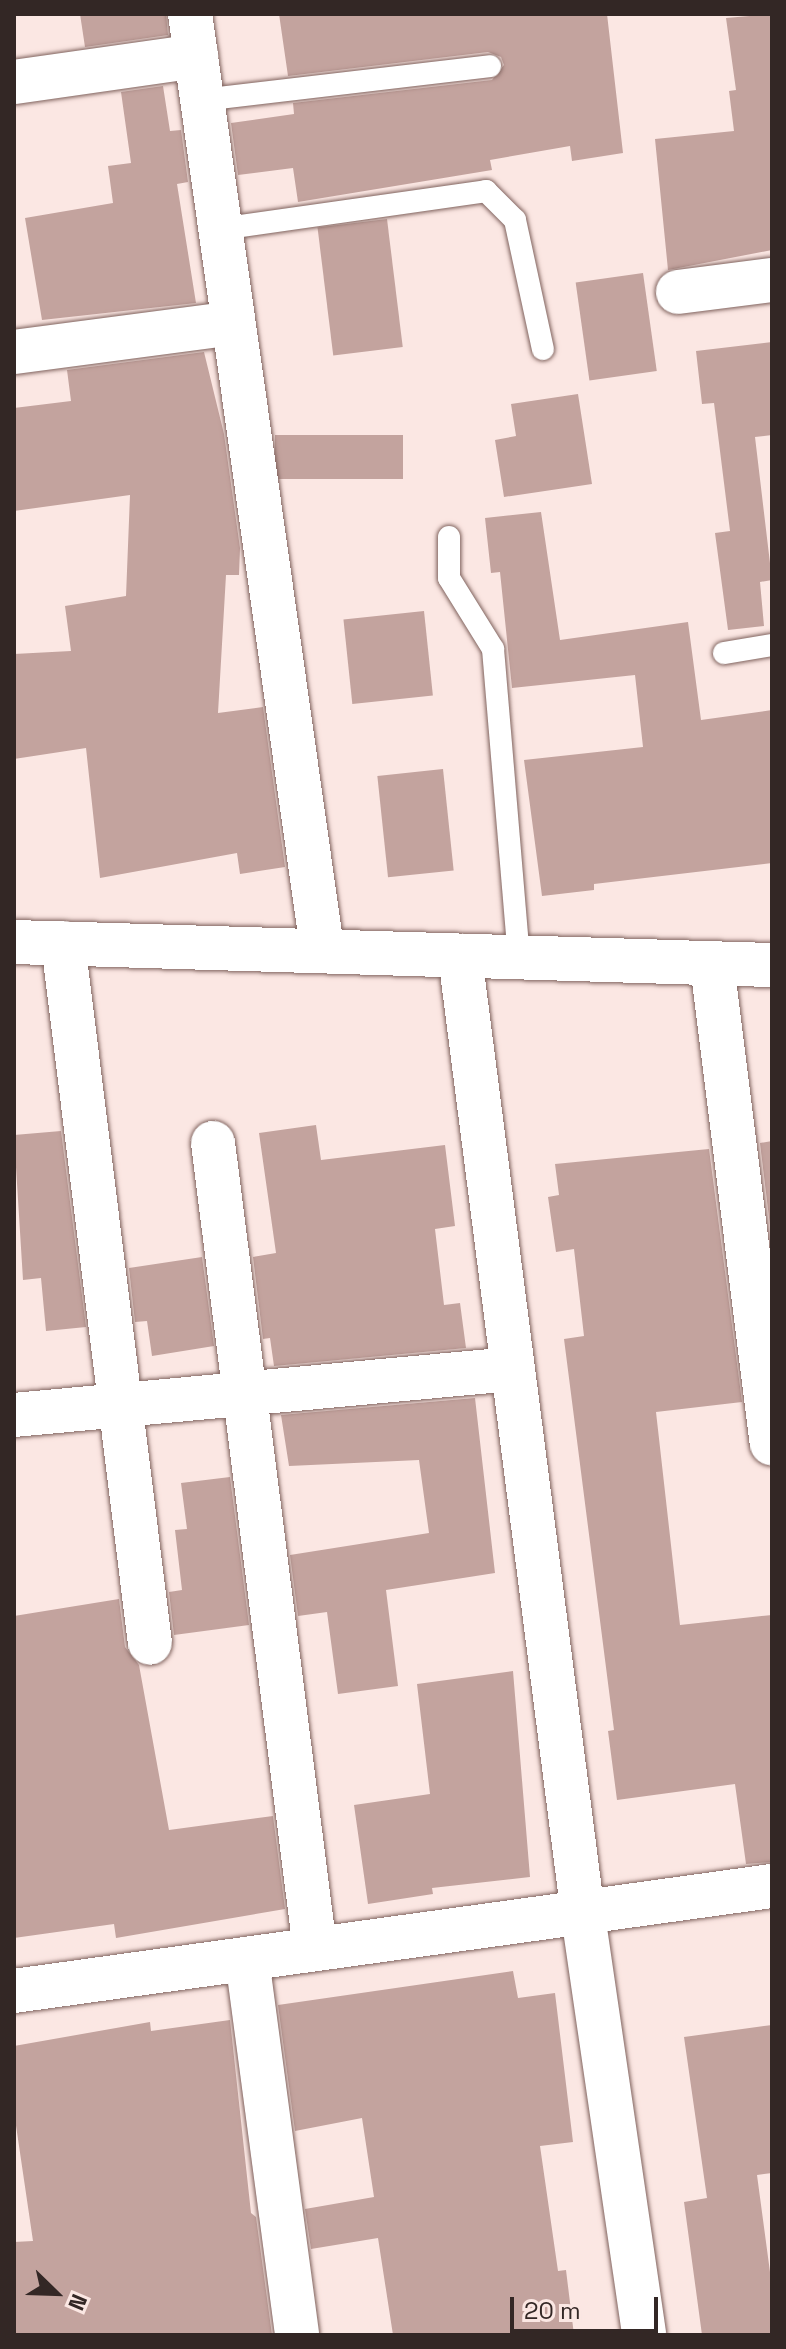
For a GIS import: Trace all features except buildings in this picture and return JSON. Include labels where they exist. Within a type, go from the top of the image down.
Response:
[{"type":"street","points":[[14,82],[193,35],[322,949]]},
{"type":"street","points":[[678,292],[772,280]]},
{"type":"street","points":[[14,352],[233,323]]},
{"type":"street","points":[[14,942],[772,965]]},
{"type":"street","points":[[63,943],[150,1643]]},
{"type":"street","points":[[460,956],[583,1915],[644,2335]]},
{"type":"street","points":[[712,964],[772,1443]]},
{"type":"street","points":[[213,1143],[315,1949]]},
{"type":"street","points":[[14,1415],[245,1390],[512,1369]]},
{"type":"street","points":[[14,1991],[583,1915],[772,1886]]},
{"type":"street","points":[[247,1959],[297,2335]]},
{"type":"lane","points":[[202,100],[490,66]]},
{"type":"lane","points":[[220,229],[486,191],[515,220],[543,349]]},
{"type":"lane","points":[[449,537],[449,578],[493,649],[519,958]]},
{"type":"lane","points":[[724,653],[772,645]]}]
